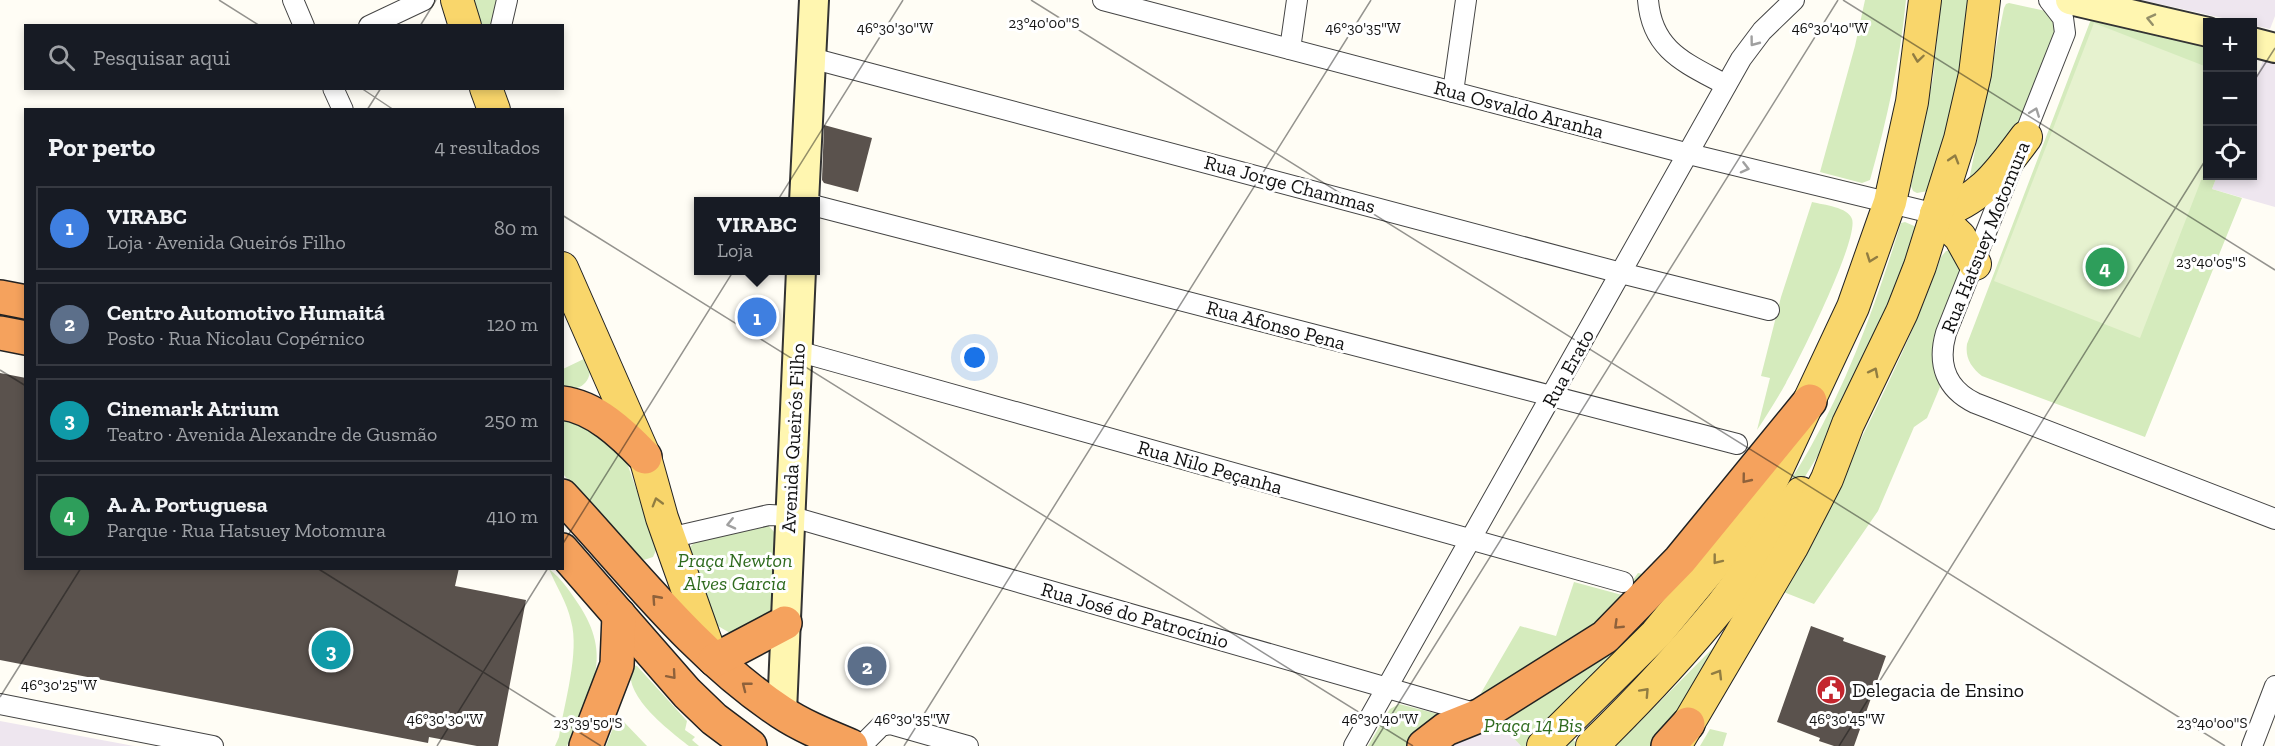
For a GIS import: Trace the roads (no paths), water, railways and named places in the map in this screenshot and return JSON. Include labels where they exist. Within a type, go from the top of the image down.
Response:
[{"type":"highway","points":[[0,297],[24,302]]},
{"type":"highway","points":[[0,333],[24,338]]},
{"type":"highway","points":[[1424,746],[1446,729],[1480,715],[1605,638],[1680,560],[1810,402]]},
{"type":"highway","points":[[567,403],[594,415],[617,430],[645,457]]},
{"type":"highway","points":[[564,498],[673,617],[713,658],[743,684],[782,712],[818,732],[851,746]]},
{"type":"highway","points":[[564,552],[693,699],[714,719],[750,746]]},
{"type":"highway","points":[[586,746],[617,665],[620,615]]},
{"type":"highway","points":[[713,658],[785,623]]},
{"type":"highway","points":[[782,712],[792,746]]},
{"type":"main road","points":[[457,0],[464,24]]},
{"type":"main road","points":[[804,197],[813,0]]},
{"type":"main road","points":[[1543,746],[1656,634],[1732,542],[1771,482],[1853,307],[1890,202],[1912,102],[1925,0]]},
{"type":"main road","points":[[1677,739],[1792,547],[1827,479],[1848,424],[1902,312],[1920,266],[1958,148],[1975,74],[1984,0]]},
{"type":"main road","points":[[2070,0],[2203,31]]},
{"type":"main road","points":[[2257,43],[2275,48]]},
{"type":"main road","points":[[487,90],[493,108]]},
{"type":"main road","points":[[1936,214],[1959,207],[1982,190],[2002,169],[2026,137]]},
{"type":"main road","points":[[1936,214],[1960,237],[1975,264]]},
{"type":"main road","points":[[564,273],[645,457],[669,538],[713,658]]},
{"type":"main road","name":"Avenida Queirós Filho","points":[[782,712],[801,275]]},
{"type":"main road","points":[[567,403],[579,401],[592,389],[600,354]]},
{"type":"main road","points":[[1598,740],[1677,657],[1722,604],[1755,561],[1848,424]]},
{"type":"street","points":[[293,0],[303,24]]},
{"type":"street","points":[[373,24],[424,0]]},
{"type":"street","points":[[501,24],[507,0]]},
{"type":"street","points":[[1290,49],[1297,0]]},
{"type":"street","points":[[1453,92],[1466,0]]},
{"type":"street","points":[[1648,0],[1649,16],[1661,42],[1683,61],[1726,85]]},
{"type":"street","name":"Rua Erato","points":[[1354,746],[1741,59],[1762,31],[1794,0]]},
{"type":"street","name":"Rua Hatsuey Motomura","points":[[2049,0],[2063,18],[2066,33],[1943,344],[1942,355],[1946,374],[1961,396],[2275,519]]},
{"type":"street","name":"Rua Osvaldo Aranha","points":[[1114,1],[1689,154],[1936,214]]},
{"type":"street","name":"Rua Jorge Chammas","points":[[811,58],[1621,273],[1769,310]]},
{"type":"street","points":[[334,90],[342,108]]},
{"type":"street","name":"Rua Afonso Pena","points":[[820,207],[1737,444]]},
{"type":"street","name":"Rua Nilo Peçanha","points":[[797,351],[1623,582]]},
{"type":"street","points":[[669,538],[769,515],[789,516]]},
{"type":"street","name":"Rua José do Patrocínio","points":[[789,516],[1480,715]]},
{"type":"street","points":[[2252,746],[2275,686]]},
{"type":"street","points":[[0,704],[213,746]]},
{"type":"street","points":[[861,746],[881,726],[890,724],[968,746]]},
{"type":"place","name":"A. A. Portuguesa","points":[[2105,267]]},
{"type":"place","name":"VIRABC","points":[[757,317]]},
{"type":"place","name":"Cinemark Atrium","points":[[331,650]]},
{"type":"place","name":"Centro Automotivo Humaitá","points":[[867,666]]},
{"type":"place","name":"Delegacia de Ensino","points":[[1831,690]]},
{"type":"park label","name":"Praça Newton Alves Garcia","points":[[735,572]]},
{"type":"park label","name":"Praça 14 Bis","points":[[1533,725]]}]
